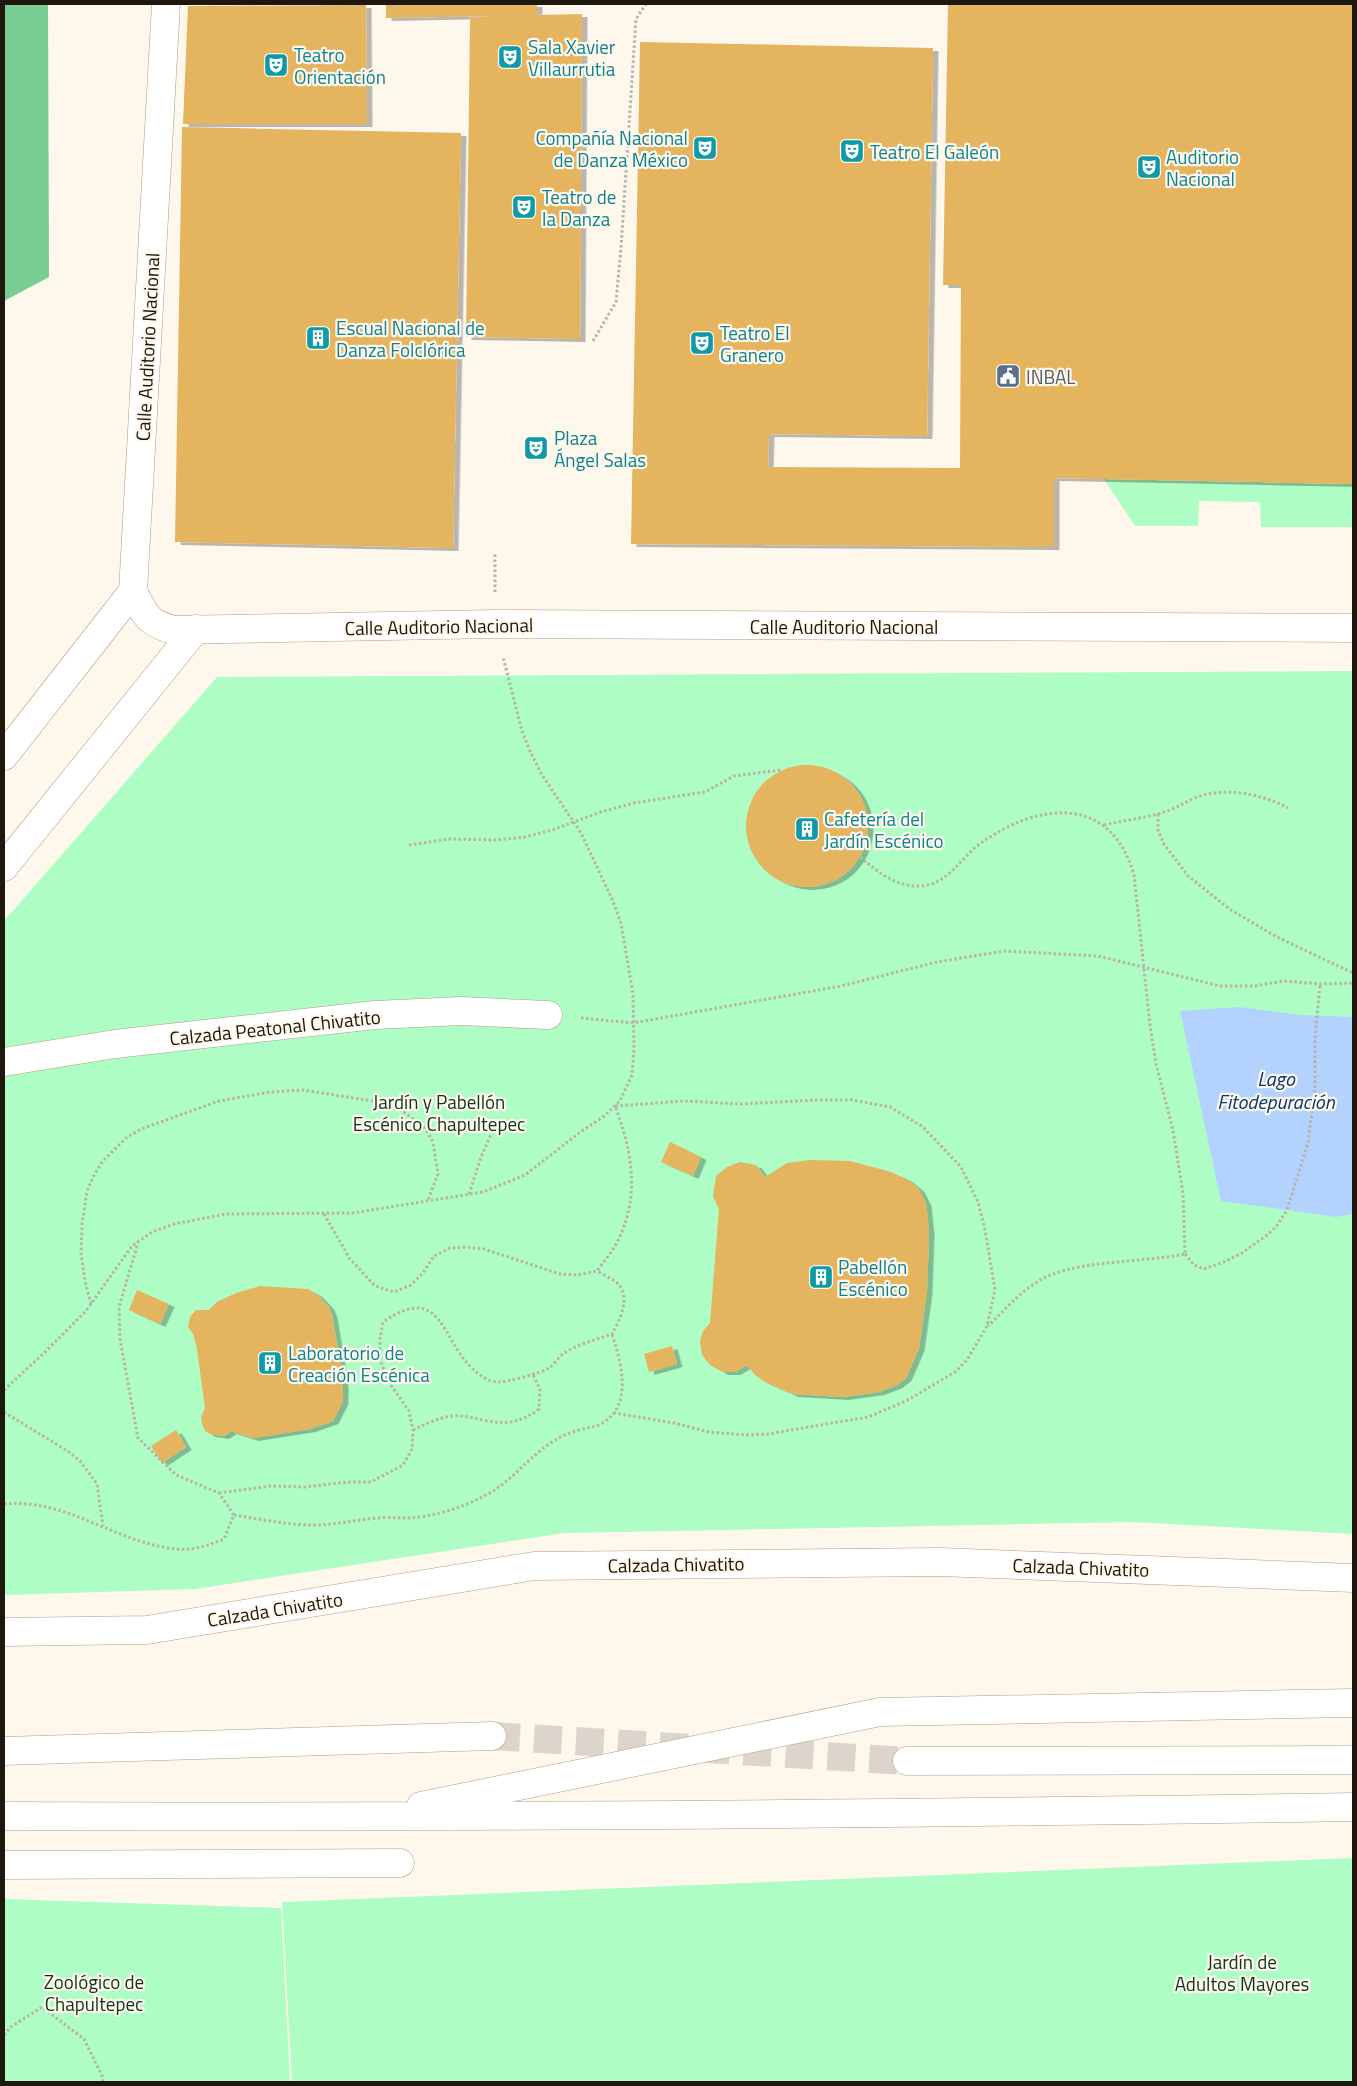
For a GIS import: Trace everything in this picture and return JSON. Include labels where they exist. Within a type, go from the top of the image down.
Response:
[{"type":"main road","name":"Calle Auditorio Nacional","points":[[166,4],[133,591],[144,613],[157,626],[174,630],[494,624],[1353,628]]},
{"type":"main road","points":[[4,756],[133,591]]},
{"type":"main road","points":[[4,867],[196,629]]},
{"type":"main road","name":"Calzada Peatonal Chivatito","points":[[4,1062],[115,1044],[375,1015],[461,1011],[548,1015]]},
{"type":"main road","name":"Calzada Chivatito","points":[[4,1632],[147,1630],[534,1566],[940,1562],[1353,1578]]},
{"type":"main road","points":[[361,1818],[880,1712],[1353,1703]]},
{"type":"main road","points":[[4,1752],[492,1736]]},
{"type":"main road","points":[[907,1760],[1353,1760]]},
{"type":"main road","points":[[4,1816],[361,1818],[844,1815],[1353,1807]]},
{"type":"main road","points":[[4,1865],[400,1863]]},
{"type":"path","points":[[593,341],[616,302],[636,19],[646,4]]},
{"type":"path","points":[[4,1390],[45,1352],[91,1304],[132,1246],[152,1232],[174,1224],[226,1214],[353,1213],[484,1192],[525,1175],[583,1130],[603,1117],[620,1101],[632,1075],[634,1049],[634,994],[621,923],[612,899],[581,833],[542,775],[522,731],[494,624]]},
{"type":"path","points":[[409,845],[449,839],[510,839],[539,834],[634,803],[705,792],[734,776],[781,770]]},
{"type":"path","points":[[1103,825],[1158,814],[1171,810],[1197,797],[1230,793],[1274,800],[1288,808]]},
{"type":"path","points":[[860,857],[884,877],[920,886],[939,882],[979,844],[994,834],[1028,817],[1066,812],[1085,816],[1103,825],[1115,837],[1128,855],[1134,875],[1156,1064],[1173,1130],[1183,1193],[1185,1254],[1194,1265],[1204,1269],[1242,1253],[1268,1235],[1276,1227],[1287,1210],[1308,1142],[1315,1090],[1315,1039],[1320,984]]},
{"type":"path","points":[[1158,814],[1158,830],[1164,844],[1188,876],[1231,910],[1277,937],[1353,973]]},
{"type":"path","points":[[548,1015],[633,1023],[841,986],[937,962],[1004,951],[1098,956],[1220,986],[1254,986],[1284,981],[1320,984],[1353,983]]},
{"type":"path","points":[[91,1304],[81,1254],[82,1224],[87,1191],[102,1162],[126,1138],[141,1129],[219,1101],[270,1092],[303,1090],[385,1103],[400,1110],[425,1128],[433,1142],[438,1174],[428,1201]]},
{"type":"path","points":[[615,1106],[684,1101],[741,1104],[852,1100],[890,1107],[908,1117],[936,1140],[961,1167],[978,1202],[985,1230],[995,1290],[988,1326]]},
{"type":"path","points":[[324,1214],[350,1259],[375,1286],[394,1292],[411,1285],[423,1273],[434,1256],[450,1248],[484,1249],[560,1274],[578,1275],[597,1271],[620,1238],[626,1222],[633,1185],[624,1131],[615,1106]]},
{"type":"path","points":[[469,1194],[481,1157],[492,1132]]},
{"type":"path","points":[[138,1242],[119,1307],[120,1339],[138,1438],[176,1475],[219,1493],[271,1486],[306,1487],[347,1482],[371,1482],[403,1465],[412,1449],[413,1430],[409,1411],[388,1381],[380,1359],[380,1339],[383,1322],[401,1310],[421,1308],[437,1316],[455,1348],[467,1364],[480,1376],[496,1382],[515,1379],[549,1368],[562,1355],[579,1346],[612,1334],[619,1321],[625,1301],[620,1286],[597,1271]]},
{"type":"path","points":[[614,1413],[674,1423],[709,1432],[746,1435],[768,1434],[849,1421],[887,1410],[955,1372],[967,1360],[988,1326],[1034,1283],[1053,1274],[1073,1269],[1132,1260],[1168,1258],[1185,1254]]},
{"type":"path","points":[[219,1493],[234,1515],[312,1525],[330,1525],[368,1519],[408,1518],[444,1511],[483,1497],[503,1485],[549,1444],[565,1434],[601,1424],[614,1413],[622,1394],[622,1376],[620,1358],[612,1334]]},
{"type":"path","points":[[413,1430],[435,1420],[453,1416],[470,1416],[488,1422],[508,1422],[525,1419],[539,1409],[540,1389],[532,1373]]},
{"type":"path","points":[[4,1412],[69,1452],[80,1461],[97,1484],[103,1526]]},
{"type":"path","points":[[4,1504],[56,1508],[151,1544],[177,1550],[201,1548],[224,1539],[234,1515]]},
{"type":"path","points":[[4,2035],[11,2027],[42,2007],[84,2039],[102,2076],[103,2082]]},
{"type":"green space","points":[[4,4],[48,4],[49,277],[4,301]]},
{"type":"green space","points":[[1104,479],[1353,484],[1353,527],[1261,527],[1260,502],[1199,501],[1198,526],[1135,526]]},
{"type":"green space","name":"Jardín y Pabellón Escénico Chapultepec","points":[[1353,671],[1353,1534],[1132,1522],[564,1533],[195,1589],[4,1595],[4,921],[217,677]]},
{"type":"green space","name":"Jardín de Adultos Mayores","points":[[1353,1858],[1353,2082],[292,2082],[282,1902]]},
{"type":"green space","name":"Zoológico de Chapultepec","points":[[4,1899],[281,1908],[290,2082],[4,2082]]},
{"type":"water","name":"Lago Fitodepuración","points":[[1239,1007],[1300,1015],[1353,1017],[1353,1214],[1336,1217],[1221,1201],[1180,1011]]},
{"type":"building","name":"Teatro de la Danza","points":[[386,4],[537,4],[537,15],[582,14],[580,339],[466,337],[470,18],[491,16],[386,18]]},
{"type":"building","points":[[948,4],[1353,4],[1353,484],[1054,478],[1054,547],[631,544],[640,42],[933,48],[927,436],[769,434],[768,467],[960,468],[961,285],[943,285]]},
{"type":"building","name":"Teatro Orientación","points":[[366,5],[367,124],[183,124],[188,6]]},
{"type":"building","name":"Escual Nacional de Danza Folclórica","points":[[182,127],[461,133],[453,548],[175,542]]},
{"type":"building","name":"Cafetería del Jardín Escénico","points":[[807,765],[819,766],[830,770],[850,783],[863,803],[867,814],[867,838],[863,849],[850,869],[830,882],[819,886],[807,887],[795,886],[784,882],[764,869],[751,849],[747,838],[746,826],[747,814],[751,803],[764,783],[784,770],[795,766]]},
{"type":"building","points":[[670,1142],[701,1157],[693,1176],[661,1162]]},
{"type":"building","name":"Pabellón Escénico","points":[[810,1160],[850,1161],[888,1171],[907,1179],[919,1189],[926,1203],[929,1232],[927,1291],[919,1348],[906,1378],[897,1385],[879,1392],[843,1397],[793,1394],[765,1382],[754,1374],[747,1365],[735,1372],[723,1372],[710,1365],[702,1355],[700,1341],[703,1331],[710,1323],[719,1209],[713,1196],[716,1176],[727,1167],[740,1162],[756,1165],[765,1177],[787,1163]]},
{"type":"building","name":"Laboratorio de Creación Escénica","points":[[260,1286],[308,1289],[317,1294],[329,1307],[343,1380],[343,1401],[333,1421],[310,1429],[253,1438],[231,1431],[224,1436],[210,1434],[205,1431],[202,1424],[201,1417],[205,1408],[197,1349],[193,1334],[188,1327],[190,1317],[196,1310],[209,1310],[217,1302],[236,1293]]},
{"type":"building","points":[[137,1290],[169,1304],[160,1324],[129,1310]]},
{"type":"building","points":[[672,1346],[677,1364],[649,1372],[644,1354]]},
{"type":"building","points":[[176,1430],[186,1447],[162,1463],[151,1446]]},
{"type":"tunnel","points":[[492,1736],[907,1761]]},
{"type":"place","name":"Sala Xavier Villaurrutia","points":[[510,57]]},
{"type":"place","name":"Teatro Orientación","points":[[276,65]]},
{"type":"place","name":"Compañía Nacional de Danza México","points":[[705,148]]},
{"type":"place","name":"Teatro El Galeón","points":[[852,151]]},
{"type":"place","name":"Auditorio Nacional","points":[[1149,167]]},
{"type":"place","name":"Teatro de la Danza","points":[[524,207]]},
{"type":"place","name":"Escual Nacional de Danza Folclórica","points":[[318,338]]},
{"type":"place","name":"Teatro El Granero","points":[[702,343]]},
{"type":"place","name":"INBAL","points":[[1008,376]]},
{"type":"place","name":"Plaza Ángel Salas","points":[[536,448]]},
{"type":"place","name":"Cafetería del Jardín Escénico","points":[[807,829]]},
{"type":"place","name":"Pabellón Escénico","points":[[821,1277]]},
{"type":"place","name":"Laboratorio de Creación Escénica","points":[[270,1363]]}]
